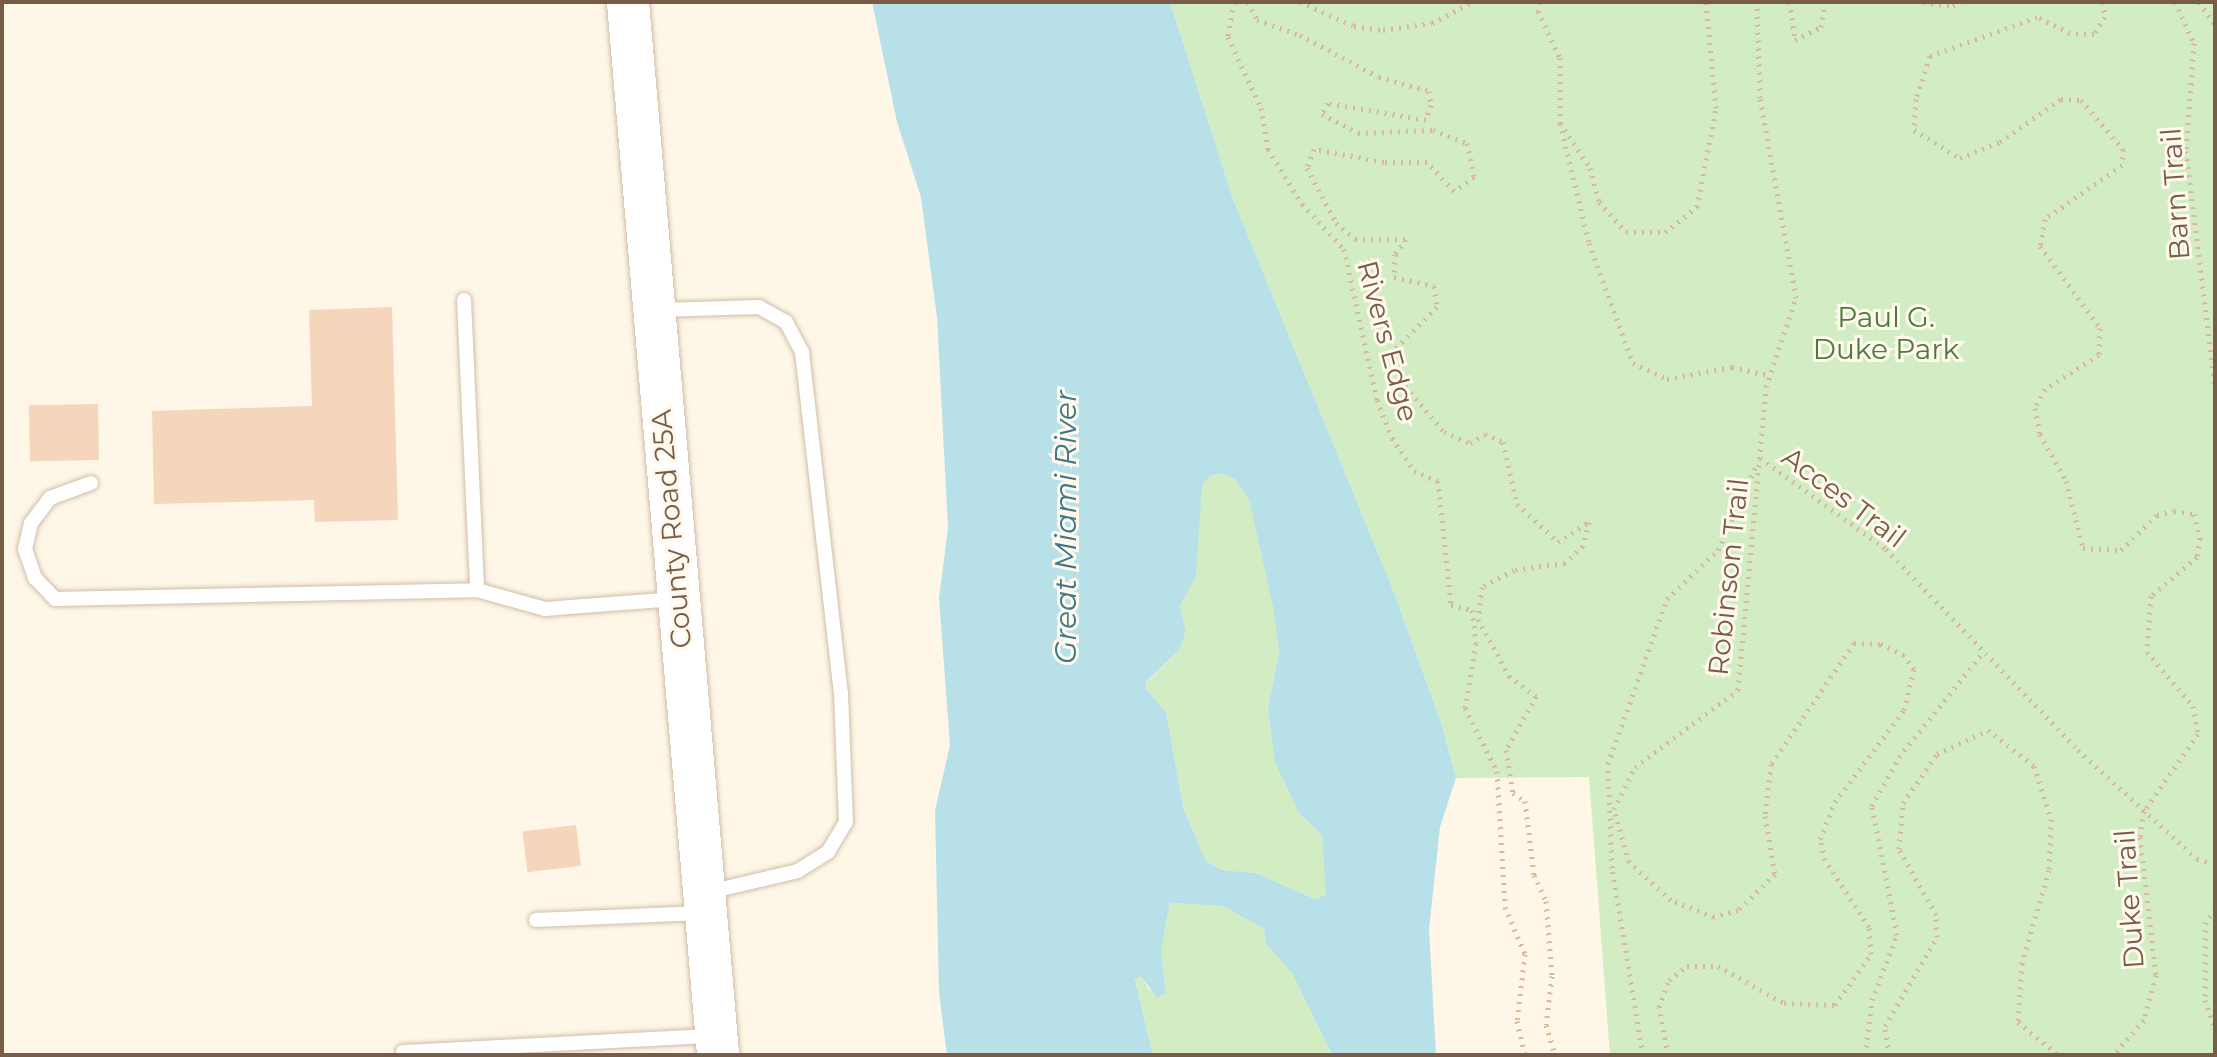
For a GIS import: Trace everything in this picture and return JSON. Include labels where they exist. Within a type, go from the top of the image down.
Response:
[{"type":"main road","name":"County Road 25A","points":[[628,2],[651,310],[717,1045]]},
{"type":"lane","points":[[464,300],[477,590]]},
{"type":"lane","points":[[536,920],[704,903],[798,871],[828,852],[846,822],[842,708],[802,352],[786,322],[759,307],[651,310]]},
{"type":"lane","points":[[91,483],[50,498],[31,523],[25,549],[35,578],[55,599],[477,590],[545,609],[677,599]]},
{"type":"lane","points":[[403,1052],[717,1045]]},
{"type":"path","name":"Rivers Edge","points":[[1234,2],[1228,37],[1261,108],[1268,149],[1302,204],[1344,249],[1377,400],[1392,438],[1414,471],[1438,481],[1451,605],[1472,610],[1476,643],[1465,708],[1497,771],[1505,907],[1525,954],[1517,1021],[1525,1055]]},
{"type":"path","points":[[1248,2],[1257,20],[1300,35],[1379,77],[1429,91],[1431,105],[1426,120],[1328,103],[1322,114],[1358,133],[1433,130],[1467,143],[1474,177],[1454,191],[1427,162],[1384,162],[1314,149],[1307,168],[1336,223],[1355,239],[1406,239],[1395,254],[1394,277],[1434,286],[1437,307],[1395,349],[1400,380],[1444,432],[1470,443],[1485,434],[1503,442],[1517,504],[1558,542],[1589,522],[1583,546],[1565,563],[1514,570],[1482,587],[1478,619],[1509,676],[1536,696],[1506,750],[1513,793],[1525,801],[1534,875],[1546,901],[1552,976],[1546,1025],[1555,1055]]},
{"type":"path","points":[[1300,2],[1354,26],[1383,30],[1432,23],[1472,2]]},
{"type":"path","points":[[1539,2],[1538,11],[1560,58],[1560,123],[1589,243],[1633,363],[1667,379],[1732,367],[1770,376]]},
{"type":"path","points":[[1560,123],[1590,168],[1599,202],[1626,232],[1665,232],[1697,207],[1716,108],[1706,2]]},
{"type":"path","name":"Robinson Trail","points":[[1668,1055],[1659,1007],[1669,980],[1687,966],[1718,966],[1784,1003],[1835,1005],[1871,954],[1869,927],[1825,860],[1820,839],[1835,802],[1904,710],[1914,669],[1904,655],[1880,644],[1854,643],[1771,764],[1765,816],[1775,874],[1738,910],[1714,917],[1671,900],[1629,862],[1614,809],[1635,767],[1738,690],[1770,376],[1796,298],[1760,98],[1757,2]]},
{"type":"path","points":[[1790,2],[1795,40],[1821,27],[1825,2]]},
{"type":"path","points":[[1923,2],[1961,2]]},
{"type":"path","name":"Duke Trail","points":[[2103,2],[2105,17],[2094,34],[2070,33],[2037,17],[1930,56],[1916,99],[1914,130],[1960,158],[2000,142],[2061,99],[2081,100],[2123,149],[2122,165],[2045,219],[2040,246],[2100,328],[2099,355],[2045,389],[2035,408],[2040,434],[2066,481],[2083,548],[2121,550],[2157,515],[2194,514],[2200,538],[2197,557],[2151,596],[2147,652],[2193,706],[2198,734],[2144,811],[2140,837],[2156,975],[2144,1020],[2113,1055]]},
{"type":"path","name":"Barn Trail","points":[[2175,2],[2194,43],[2186,151],[2215,386]]},
{"type":"path","points":[[2199,2],[2215,25]]},
{"type":"path","points":[[1643,1055],[1612,868],[1608,764],[1667,599],[1718,550],[1760,459]]},
{"type":"path","name":"Acces Trail","points":[[1760,459],[1886,549],[1981,655],[2032,696],[2078,750],[2197,859],[2212,863]]},
{"type":"path","points":[[1865,1055],[1872,1000],[1897,935],[1872,806],[1899,757],[1981,655]]},
{"type":"path","points":[[1889,1055],[1885,1026],[1937,937],[1936,915],[1899,849],[1903,803],[1937,754],[1988,730],[2034,766],[2051,819],[2049,870],[2022,963],[2018,1022],[2058,1055]]},
{"type":"path","points":[[2215,909],[2206,922],[2205,1000],[2215,1029]]},
{"type":"green space","name":"Paul G. Duke Park","points":[[1170,2],[2215,2],[2215,1055],[1610,1055],[1589,777],[1456,778],[1442,725],[1393,590],[1233,199]]},
{"type":"green space","points":[[1224,474],[1235,478],[1249,498],[1273,608],[1279,653],[1268,707],[1299,813],[1322,835],[1327,895],[1315,899],[1256,873],[1222,870],[1206,861],[1184,810],[1166,712],[1146,689],[1146,683],[1180,649],[1186,631],[1180,605],[1202,483],[1211,475]]},
{"type":"green space","points":[[1170,903],[1223,906],[1264,929],[1266,944],[1292,973],[1332,1055],[1153,1055],[1135,978],[1141,975],[1149,990],[1166,993],[1161,951]]},
{"type":"water","name":"Great Miami River","points":[[872,2],[1170,2],[1233,199],[1393,590],[1442,725],[1456,778],[1440,827],[1429,929],[1436,1055],[1332,1055],[1292,973],[1266,944],[1264,929],[1223,906],[1170,903],[1161,951],[1166,993],[1157,998],[1141,976],[1135,979],[1153,1055],[947,1055],[939,993],[935,811],[950,745],[939,598],[948,528],[937,317],[921,197],[897,122]],"holes":[[[1224,474],[1235,479],[1249,499],[1273,608],[1279,653],[1268,707],[1275,762],[1299,813],[1322,835],[1326,895],[1315,899],[1256,873],[1222,870],[1206,861],[1184,810],[1166,712],[1146,689],[1146,682],[1180,649],[1186,631],[1180,605],[1196,576],[1202,484],[1211,475]]]},
{"type":"building","points":[[392,307],[398,520],[315,522],[314,500],[154,504],[152,411],[312,406],[309,310]]},
{"type":"building","points":[[98,404],[99,460],[30,461],[29,405]]},
{"type":"building","points":[[576,825],[581,866],[527,872],[522,832]]}]
